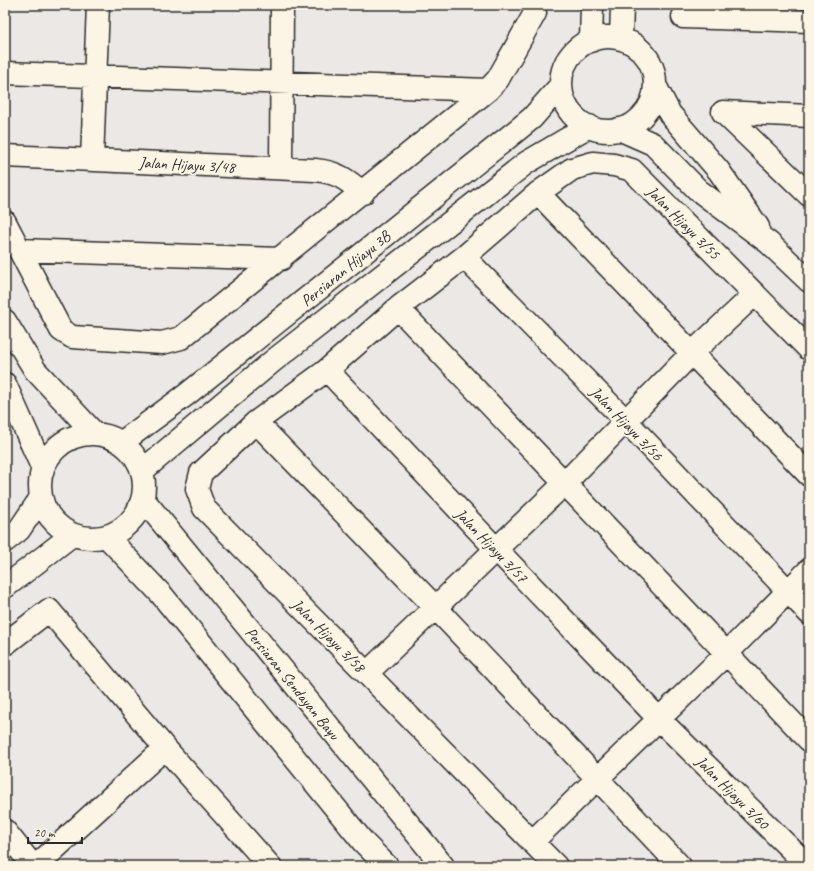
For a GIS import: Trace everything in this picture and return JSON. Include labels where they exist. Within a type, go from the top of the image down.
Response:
[{"type":"street","points":[[92,160],[98,5]]},
{"type":"street","points":[[281,168],[282,5]]},
{"type":"street","points":[[5,222],[61,330],[72,337],[162,343],[181,338],[191,332],[488,90],[498,79],[535,14],[533,5]]},
{"type":"street","points":[[591,40],[592,5]]},
{"type":"street","points":[[622,5],[622,39]]},
{"type":"street","points":[[683,17],[809,21]]},
{"type":"street","points":[[606,37],[622,39],[635,46],[646,56],[653,70],[655,85],[652,100],[644,113],[633,124],[619,129],[603,130],[588,126],[577,119],[568,109],[563,98],[561,84],[563,70],[569,58],[578,47],[591,40],[606,37]]},
{"type":"street","points":[[5,73],[488,90]]},
{"type":"street","name":"Persiaran Hijayu 3B","points":[[121,443],[186,395],[532,118],[561,84]]},
{"type":"street","points":[[655,85],[670,114],[719,170],[769,243]]},
{"type":"street","points":[[809,116],[723,112],[809,195]]},
{"type":"street","name":"Persiaran Hijayu 3B","points":[[142,471],[273,361],[526,163],[588,126]]},
{"type":"street","points":[[619,129],[653,144],[698,190],[769,243],[809,281]]},
{"type":"street","name":"Jalan Hijayu 3/48","points":[[5,156],[328,171],[343,176],[363,192]]},
{"type":"street","name":"Jalan Hijayu 3/55","points":[[398,308],[464,257],[538,193],[572,169],[593,163],[614,165],[632,170],[809,349]]},
{"type":"street","points":[[538,193],[809,475]]},
{"type":"street","points":[[19,250],[281,259]]},
{"type":"street","name":"Jalan Hijayu 3/56","points":[[464,257],[624,420],[809,613]]},
{"type":"street","points":[[367,673],[564,484],[624,420],[755,294]]},
{"type":"street","points":[[398,308],[809,740]]},
{"type":"street","name":"Jalan Hijayu 3/58","points":[[398,308],[327,370],[256,422],[201,473],[197,489],[204,508],[556,866]]},
{"type":"street","points":[[5,321],[35,370],[95,434]]},
{"type":"street","name":"Jalan Hijayu 3/57","points":[[327,370],[496,549],[659,718]]},
{"type":"street","points":[[5,384],[42,467]]},
{"type":"street","points":[[256,422],[435,607],[680,866]]},
{"type":"street","points":[[95,434],[114,438],[129,448],[139,463],[144,480],[143,499],[136,515],[123,529],[107,537],[90,539],[72,535],[57,526],[46,514],[40,499],[39,483],[42,467],[51,453],[63,442],[79,435],[95,434]]},
{"type":"street","points":[[5,541],[19,530],[40,499]]},
{"type":"street","name":"Persiaran Sendayan Bayu","points":[[143,499],[443,866]]},
{"type":"street","points":[[5,587],[72,535]]},
{"type":"street","points":[[107,537],[160,594],[364,843],[387,866]]},
{"type":"street","points":[[532,842],[727,653],[809,570]]},
{"type":"street","points":[[5,644],[49,610],[165,748],[270,866]]},
{"type":"street","name":"Jalan Hijayu 3/60","points":[[659,718],[808,866]]},
{"type":"street","points":[[36,866],[165,748]]},
{"type":"street","points":[[5,831],[33,866]]}]
